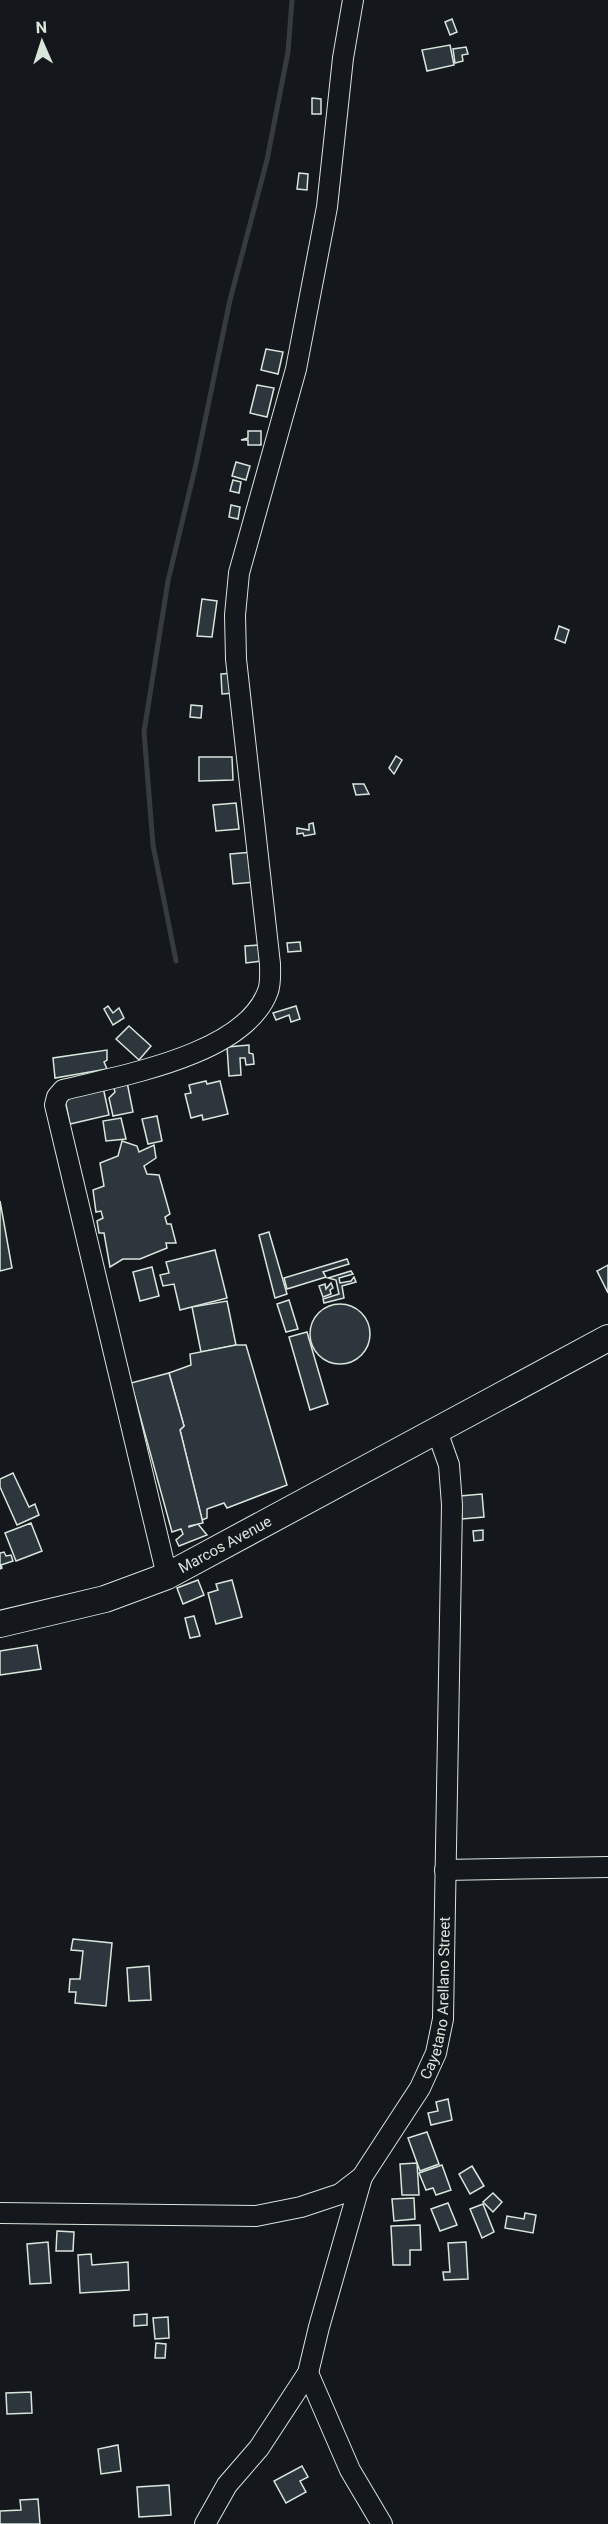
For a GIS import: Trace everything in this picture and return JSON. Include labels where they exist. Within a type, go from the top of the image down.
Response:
[{"type":"main road","name":"Marcos Avenue","points":[[0,1624],[105,1599],[167,1576],[608,1338]]},
{"type":"street","points":[[167,1576],[55,1105],[57,1097],[63,1090],[204,1051],[242,1026],[260,1009],[269,989],[270,964],[236,659],[235,615],[239,573],[301,346],[327,207],[343,58],[353,0]]},
{"type":"street","name":"Cayetano Arellano Street","points":[[0,2213],[256,2216],[301,2207],[340,2194],[362,2177],[420,2088],[436,2053],[443,2019],[452,1505],[448,1465],[437,1431]]},
{"type":"street","points":[[446,1870],[608,1867]]},
{"type":"street","points":[[205,2524],[227,2485],[260,2448],[308,2373],[362,2177]]},
{"type":"street","points":[[308,2373],[350,2470],[382,2524]]},
{"type":"building","points":[[452,19],[457,32],[450,35],[445,22]]},
{"type":"building","points":[[450,45],[454,65],[427,71],[422,50]]},
{"type":"building","points":[[466,47],[468,54],[462,55],[463,61],[455,63],[453,49]]},
{"type":"building","points":[[312,98],[321,99],[321,114],[312,114]]},
{"type":"building","points":[[299,173],[308,174],[307,190],[297,189]]},
{"type":"building","points":[[266,349],[283,352],[278,374],[261,370]]},
{"type":"building","points":[[257,385],[274,388],[267,417],[250,413]]},
{"type":"building","points":[[248,431],[261,431],[261,445],[248,445],[248,440],[241,440],[248,438]]},
{"type":"building","points":[[236,462],[250,466],[246,480],[232,476]]},
{"type":"building","points":[[233,480],[241,482],[239,493],[230,491]]},
{"type":"building","points":[[231,505],[240,507],[238,519],[229,517]]},
{"type":"building","points":[[202,599],[217,601],[212,637],[197,636]]},
{"type":"building","points":[[559,626],[569,630],[565,643],[555,639]]},
{"type":"building","points":[[234,673],[235,693],[222,694],[221,674]]},
{"type":"building","points":[[191,705],[202,706],[201,718],[190,717]]},
{"type":"building","points":[[396,756],[402,760],[394,774],[389,768]]},
{"type":"building","points":[[199,757],[232,757],[233,780],[199,781]]},
{"type":"building","points":[[353,784],[364,784],[369,794],[356,795]]},
{"type":"building","points":[[236,803],[239,829],[216,831],[213,805]]},
{"type":"building","points":[[313,823],[315,834],[304,836],[303,833],[297,834],[297,828],[309,830],[309,824]]},
{"type":"building","points":[[253,852],[257,882],[233,884],[230,854]]},
{"type":"building","points":[[300,942],[301,951],[288,952],[287,943]]},
{"type":"building","points":[[259,945],[261,961],[246,963],[245,946]]},
{"type":"building","points":[[108,1006],[113,1013],[119,1008],[124,1018],[113,1025],[104,1009]]},
{"type":"building","points":[[296,1006],[300,1019],[291,1022],[289,1015],[276,1020],[273,1013]]},
{"type":"building","points":[[129,1026],[151,1046],[139,1060],[116,1039]]},
{"type":"building","points":[[249,1045],[249,1053],[253,1054],[254,1064],[246,1065],[245,1058],[240,1058],[241,1075],[229,1076],[227,1047]]},
{"type":"building","points":[[107,1050],[107,1060],[104,1062],[107,1069],[55,1078],[53,1058]]},
{"type":"building","points":[[206,1081],[207,1084],[220,1081],[228,1114],[203,1120],[202,1115],[191,1118],[185,1094],[191,1093],[189,1085]]},
{"type":"building","points":[[127,1082],[133,1112],[113,1116],[109,1098],[115,1092],[113,1085]]},
{"type":"building","points":[[103,1087],[109,1115],[70,1124],[64,1095]]},
{"type":"building","points":[[157,1116],[162,1141],[148,1144],[142,1119]]},
{"type":"building","points":[[121,1118],[126,1139],[106,1141],[103,1121]]},
{"type":"building","points":[[122,1141],[137,1146],[139,1152],[154,1145],[156,1158],[144,1166],[147,1174],[159,1175],[170,1214],[165,1217],[167,1224],[171,1224],[176,1243],[166,1243],[167,1248],[140,1259],[123,1259],[110,1267],[104,1233],[99,1233],[97,1221],[103,1218],[101,1211],[96,1212],[93,1190],[104,1186],[100,1163],[118,1156]]},
{"type":"building","points":[[0,1201],[12,1268],[0,1271]]},
{"type":"building","points":[[269,1232],[287,1294],[275,1298],[259,1235]]},
{"type":"building","points":[[215,1250],[227,1298],[180,1310],[174,1284],[163,1286],[160,1275],[169,1273],[166,1262]]},
{"type":"building","points":[[347,1259],[349,1264],[323,1272],[326,1277],[287,1289],[284,1278]]},
{"type":"building","points":[[608,1265],[608,1293],[597,1271]]},
{"type":"building","points":[[152,1267],[159,1296],[140,1301],[133,1272]]},
{"type":"building","points":[[351,1271],[353,1274],[339,1278],[340,1283],[351,1281],[354,1277],[356,1282],[342,1286],[344,1298],[324,1303],[323,1299],[339,1294],[336,1280],[328,1278]]},
{"type":"building","points":[[331,1283],[333,1288],[330,1290],[331,1294],[323,1297],[319,1286],[325,1284],[326,1289]]},
{"type":"building","points":[[289,1300],[298,1329],[286,1332],[277,1304]]},
{"type":"building","points":[[227,1301],[236,1345],[201,1352],[192,1307]]},
{"type":"building","points":[[334,1304],[346,1304],[362,1312],[368,1322],[370,1334],[368,1346],[362,1356],[346,1364],[334,1364],[318,1356],[310,1340],[310,1328],[318,1312]]},
{"type":"building","points":[[307,1332],[328,1404],[310,1410],[289,1337]]},
{"type":"building","points":[[246,1345],[287,1485],[227,1508],[224,1503],[207,1509],[207,1518],[202,1520],[180,1430],[184,1426],[169,1373],[191,1365],[190,1354]]},
{"type":"building","points":[[169,1373],[184,1426],[180,1430],[203,1523],[198,1524],[207,1535],[179,1546],[176,1540],[183,1534],[181,1529],[172,1532],[131,1383]]},
{"type":"building","points":[[13,1473],[29,1507],[35,1504],[39,1515],[17,1525],[0,1487],[0,1479]]},
{"type":"building","points":[[482,1494],[484,1517],[462,1519],[460,1496]]},
{"type":"building","points":[[31,1523],[42,1551],[16,1561],[5,1533]]},
{"type":"building","points":[[483,1530],[483,1540],[474,1541],[473,1531]]},
{"type":"building","points":[[4,1552],[6,1556],[11,1555],[13,1561],[1,1565],[0,1569],[0,1553]]},
{"type":"building","points":[[198,1580],[204,1595],[183,1604],[177,1588]]},
{"type":"building","points":[[232,1580],[242,1617],[216,1624],[208,1593],[218,1590],[216,1584]]},
{"type":"building","points":[[194,1616],[200,1636],[190,1638],[185,1618]]},
{"type":"building","points":[[37,1645],[41,1669],[0,1675],[0,1651]]},
{"type":"building","points":[[73,1939],[112,1943],[106,2006],[75,2003],[76,1992],[69,1992],[70,1979],[80,1979],[83,1951],[71,1950]]},
{"type":"building","points":[[149,1966],[151,2000],[129,2001],[127,1968]]},
{"type":"building","points":[[448,2099],[452,2120],[431,2125],[428,2113],[438,2111],[436,2102]]},
{"type":"building","points":[[427,2132],[439,2164],[420,2171],[408,2138]]},
{"type":"building","points":[[417,2163],[419,2195],[402,2195],[400,2164]]},
{"type":"building","points":[[442,2165],[451,2190],[436,2195],[433,2188],[426,2190],[419,2173]]},
{"type":"building","points":[[472,2166],[484,2186],[470,2194],[459,2174]]},
{"type":"building","points":[[493,2193],[502,2202],[493,2212],[483,2202]]},
{"type":"building","points":[[414,2198],[415,2219],[394,2221],[392,2199]]},
{"type":"building","points":[[448,2203],[457,2225],[440,2231],[431,2209]]},
{"type":"building","points":[[483,2204],[494,2232],[482,2238],[470,2209]]},
{"type":"building","points":[[525,2213],[536,2215],[533,2233],[505,2228],[507,2216],[524,2219]]},
{"type":"building","points":[[420,2225],[421,2250],[410,2250],[410,2265],[393,2265],[391,2226]]},
{"type":"building","points":[[57,2231],[74,2232],[73,2251],[56,2251]]},
{"type":"building","points":[[48,2242],[51,2283],[30,2284],[27,2244]]},
{"type":"building","points":[[466,2242],[468,2279],[444,2280],[443,2272],[450,2272],[448,2243]]},
{"type":"building","points":[[91,2254],[92,2265],[128,2262],[129,2290],[80,2293],[78,2255]]},
{"type":"building","points":[[147,2314],[147,2325],[134,2326],[134,2315]]},
{"type":"building","points":[[168,2317],[169,2338],[155,2339],[153,2318]]},
{"type":"building","points":[[156,2343],[166,2344],[165,2358],[155,2358]]},
{"type":"building","points":[[31,2392],[32,2413],[7,2414],[6,2393]]},
{"type":"building","points":[[118,2445],[121,2471],[101,2474],[98,2449]]},
{"type":"building","points":[[302,2466],[308,2477],[300,2481],[306,2492],[286,2503],[274,2481]]},
{"type":"building","points":[[169,2485],[171,2515],[139,2517],[137,2487]]},
{"type":"building","points":[[38,2499],[40,2524],[0,2524],[0,2511],[21,2510],[20,2500]]},
{"type":"waterway","points":[[176,961],[153,845],[144,732],[168,581],[196,464],[230,300],[267,160],[288,52],[292,0]]}]
